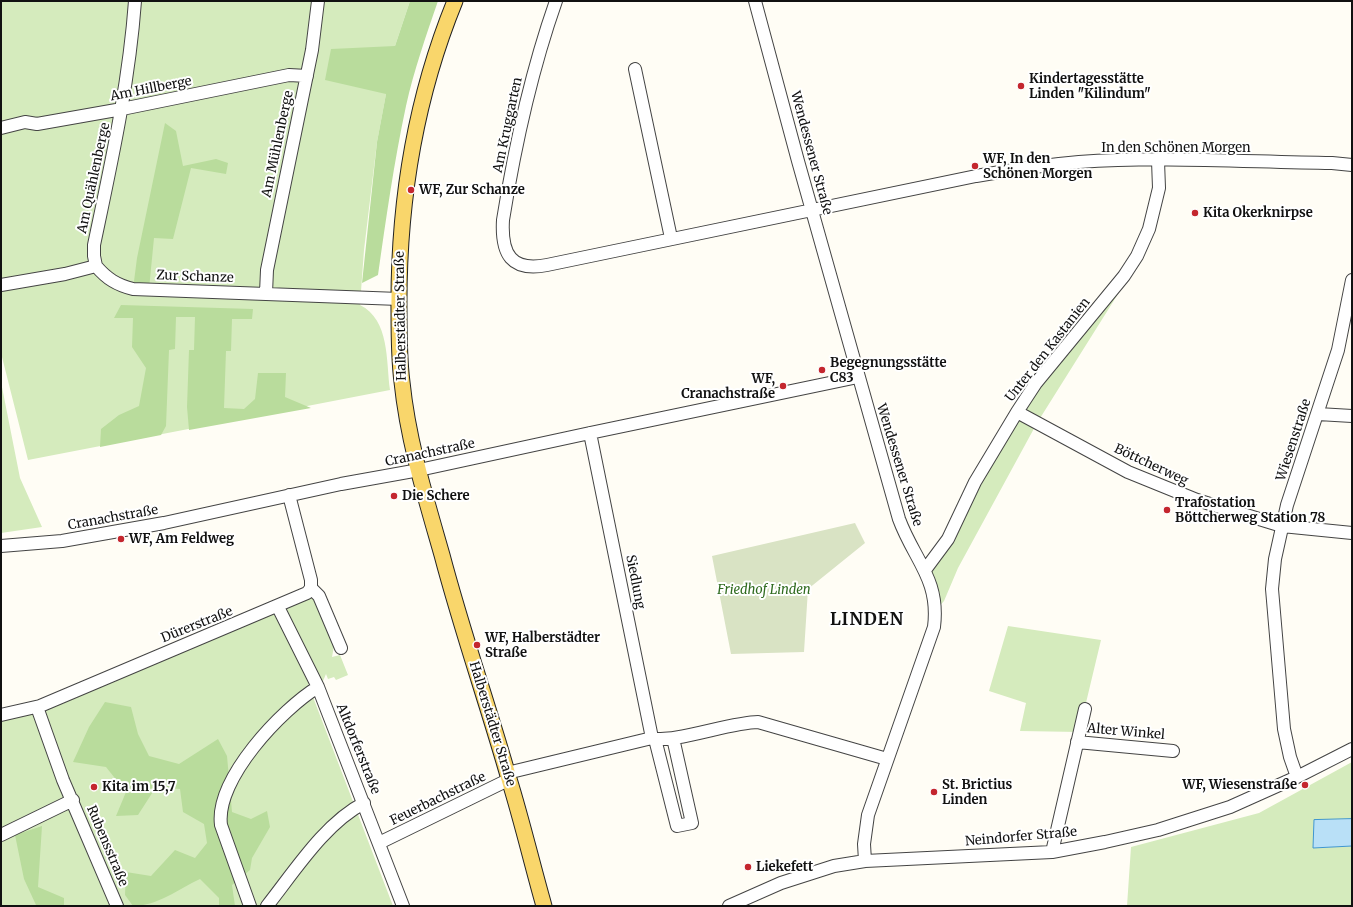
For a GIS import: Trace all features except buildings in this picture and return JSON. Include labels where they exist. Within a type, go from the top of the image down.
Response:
[{"type":"main road","name":"Halberstädter Straße","points":[[455,1],[437,52],[422,103],[413,145],[403,214],[398,298],[402,383],[419,470],[454,602],[508,776],[544,906]]},
{"type":"street","name":"Am Quählenberge","points":[[96,266],[94,245],[122,109],[132,42],[135,1]]},
{"type":"street","name":"Am Mühlenberge","points":[[266,293],[267,270],[307,76],[318,1]]},
{"type":"street","name":"Am Kruggarten","points":[[556,1],[540,49],[520,126],[503,220],[502,232],[505,248],[511,260],[526,267],[535,267],[812,210]]},
{"type":"street","name":"Wendessener Straße","points":[[755,1],[858,377],[899,519],[912,550],[925,570],[934,592],[936,610],[934,627],[887,759],[867,821],[864,844],[865,860]]},
{"type":"street","points":[[635,69],[671,238]]},
{"type":"street","name":"Am Hillberge","points":[[1,128],[25,122],[37,124],[122,109],[289,75],[307,76]]},
{"type":"street","name":"In den Schönen Morgen","points":[[812,210],[961,178],[1037,166],[1080,162],[1158,160],[1332,163],[1352,165]]},
{"type":"street","name":"Unter den Kastanien","points":[[925,570],[948,539],[975,482],[1036,383],[1124,276],[1137,256],[1149,229],[1159,188],[1158,160]]},
{"type":"street","name":"Zur Schanze","points":[[96,266],[112,281],[120,286],[133,289],[398,298]]},
{"type":"street","points":[[1,285],[65,274],[96,266]]},
{"type":"street","name":"Wiesenstraße","points":[[1297,777],[1290,757],[1284,729],[1272,589],[1275,559],[1282,526],[1338,350],[1352,280]]},
{"type":"street","name":"Cranachstraße","points":[[3,548],[62,541],[164,523],[289,495],[419,470],[858,377]]},
{"type":"street","name":"Böttcherweg","points":[[1017,412],[1128,472],[1197,500],[1282,526],[1352,533]]},
{"type":"street","points":[[1318,414],[1352,416]]},
{"type":"street","name":"Siedlung","points":[[590,433],[654,739],[677,826],[692,823],[673,738]]},
{"type":"street","points":[[289,495],[311,580],[311,588],[319,596],[341,648]]},
{"type":"street","name":"Dürerstraße","points":[[1,715],[37,707],[278,607],[307,594],[311,588]]},
{"type":"street","name":"Altdorferstraße","points":[[278,607],[318,687],[403,906]]},
{"type":"street","points":[[250,906],[221,825],[220,815],[225,794],[236,773],[262,738],[285,712],[304,696],[318,687]]},
{"type":"street","name":"Rubensstraße","points":[[37,707],[63,780],[117,906]]},
{"type":"street","name":"Alter Winkel","points":[[1052,852],[1085,709]]},
{"type":"street","points":[[508,776],[654,739],[673,738],[745,722],[758,722],[887,759]]},
{"type":"street","name":"Alter Winkel","points":[[1077,742],[1173,750]]},
{"type":"street","name":"Neindorfer Straße","points":[[729,906],[781,883],[834,866],[865,860],[1052,852],[1158,830],[1230,807],[1297,777],[1352,749]]},
{"type":"street","name":"Feuerbachstraße","points":[[379,843],[508,776]]},
{"type":"street","points":[[1,835],[72,800]]},
{"type":"street","points":[[267,906],[330,829],[351,810],[364,803]]},
{"type":"green space","points":[[1,1],[410,1],[395,46],[377,142],[364,250],[360,305],[370,312],[382,331],[387,354],[390,390],[28,460],[1,353]]},
{"type":"green space","points":[[410,1],[438,1],[416,66],[406,106],[394,169],[378,275],[362,283],[377,142],[386,94],[325,80],[331,49],[395,46]]},
{"type":"green space","points":[[165,123],[176,131],[183,166],[216,159],[228,163],[226,174],[191,168],[173,239],[154,238],[149,289],[133,289],[137,258]]},
{"type":"green space","points":[[1124,276],[1118,294],[1037,423],[958,568],[944,601],[936,610],[925,570],[1017,412]]},
{"type":"green space","points":[[121,305],[253,309],[252,319],[232,319],[231,351],[226,351],[224,408],[244,409],[255,399],[258,373],[286,373],[285,397],[311,408],[189,430],[187,407],[189,350],[194,350],[195,317],[176,317],[175,349],[169,350],[166,426],[161,435],[100,447],[101,429],[119,415],[139,406],[146,368],[132,347],[133,318],[114,318]]},
{"type":"green space","points":[[1,382],[20,478],[42,527],[1,533]]},
{"type":"green space","name":"Friedhof Linden","points":[[855,523],[865,543],[808,589],[804,652],[731,654],[712,556]]},
{"type":"green space","points":[[306,590],[319,603],[335,640],[332,657],[340,655],[348,675],[336,680],[334,677],[328,679],[326,674],[323,681],[308,684],[393,906],[1,906],[1,709],[41,699]]},
{"type":"green space","points":[[1008,626],[1101,640],[1079,732],[1020,731],[1026,703],[989,691]]},
{"type":"green space","points":[[105,702],[131,707],[138,734],[149,756],[179,764],[218,739],[227,756],[232,812],[251,819],[267,811],[270,827],[252,858],[250,870],[232,885],[235,906],[219,906],[219,898],[200,879],[168,896],[142,905],[133,906],[125,895],[126,872],[151,876],[175,850],[195,858],[207,843],[204,824],[183,812],[180,789],[156,787],[138,815],[116,816],[126,792],[106,767],[73,762],[89,727]]},
{"type":"green space","points":[[1352,762],[1352,819],[1314,820],[1313,848],[1352,846],[1352,906],[1127,906],[1131,847],[1259,813]]},
{"type":"green space","points":[[42,826],[38,887],[64,898],[64,906],[34,906],[36,905],[24,879],[15,835]]},
{"type":"water","points":[[1352,819],[1352,846],[1313,848],[1314,820]]},
{"type":"place","name":"Kindertagesstätte Linden \"Kilindum\"","points":[[1021,86]]},
{"type":"place","name":"WF, In den Schönen Morgen","points":[[975,166]]},
{"type":"place","name":"WF, Zur Schanze","points":[[411,190]]},
{"type":"place","name":"Kita Okerknirpse","points":[[1195,213]]},
{"type":"place","name":"Begegnungsstätte C83","points":[[822,370]]},
{"type":"place","name":"WF, Cranachstraße","points":[[783,386]]},
{"type":"place","name":"Die Schere","points":[[394,496]]},
{"type":"place","name":"Trafostation Böttcherweg Station 78","points":[[1167,510]]},
{"type":"place","name":"WF, Am Feldweg","points":[[121,539]]},
{"type":"place","name":"WF, Halberstädter Straße","points":[[477,645]]},
{"type":"place","name":"WF, Wiesenstraße","points":[[1305,785]]},
{"type":"place","name":"Kita im 15,7","points":[[94,787]]},
{"type":"place","name":"St. Brictius Linden","points":[[934,792]]},
{"type":"place","name":"Liekefett","points":[[748,867]]},
{"type":"district","name":"LINDEN","points":[[867,620]]}]
